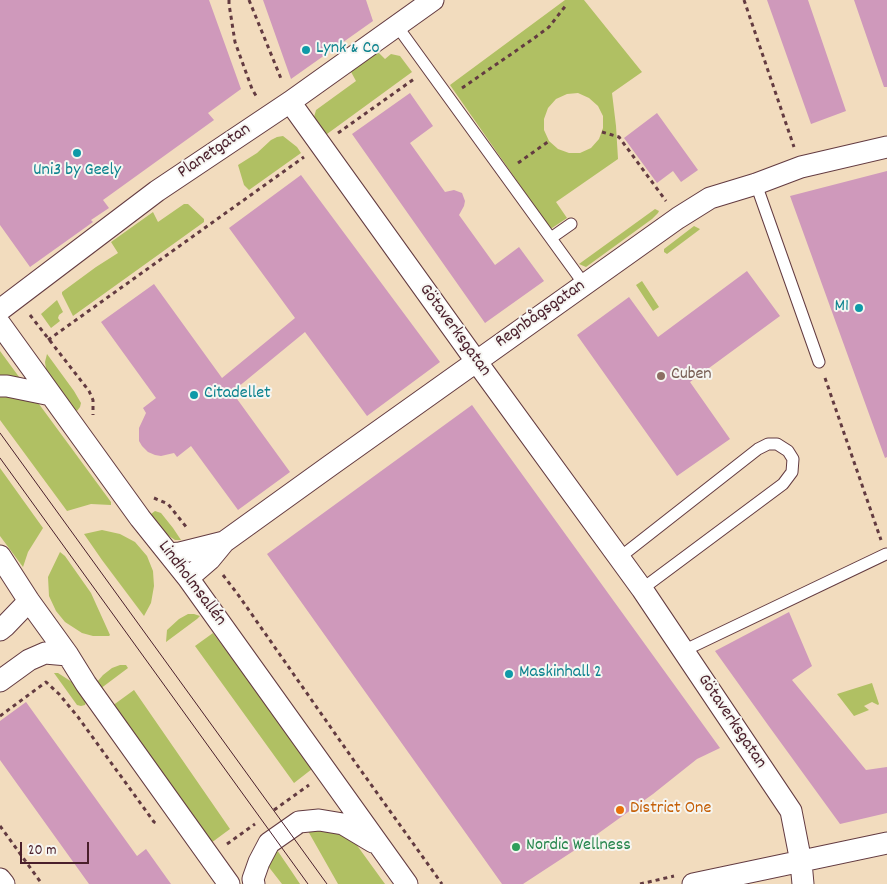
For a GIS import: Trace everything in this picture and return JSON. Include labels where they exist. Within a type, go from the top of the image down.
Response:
[{"type":"street","name":"Planetgatan","points":[[8,304],[157,191],[290,102],[433,0]]},
{"type":"street","name":"Götaverksgatan","points":[[290,102],[642,589],[791,811],[804,884]]},
{"type":"street","name":"Regnbågsgatan","points":[[188,578],[206,553],[584,284],[678,218],[710,198],[756,184],[801,167],[887,147]]},
{"type":"street","name":"Lindholmsallén","points":[[0,324],[140,518],[188,578],[407,884]]},
{"type":"street","points":[[0,386],[51,395]]},
{"type":"street","points":[[168,554],[206,553]]},
{"type":"street","points":[[0,556],[86,684],[229,884]]},
{"type":"street","points":[[0,630],[29,601]]},
{"type":"street","points":[[0,681],[29,660],[45,653],[68,655]]},
{"type":"street","name":"Lindholmsallén","points":[[254,884],[253,879],[259,862],[269,843],[299,822],[319,820],[343,824],[380,846]]},
{"type":"street","points":[[693,884],[887,843]]},
{"type":"street","points":[[0,879],[4,884]]},
{"type":"lane","points":[[397,26],[584,284]]},
{"type":"lane","points":[[756,184],[819,362]]},
{"type":"lane","points":[[551,238],[570,224]]},
{"type":"lane","points":[[619,558],[758,449],[768,444],[778,444],[788,450],[793,459],[792,472],[783,484],[642,589]]},
{"type":"lane","points":[[683,652],[886,554]]},
{"type":"path","points":[[229,0],[235,42],[252,89],[259,100]]},
{"type":"path","points":[[249,0],[290,102]]},
{"type":"path","points":[[744,0],[801,167]]},
{"type":"path","points":[[450,98],[549,27],[567,4]]},
{"type":"path","points":[[48,340],[428,68]]},
{"type":"path","points":[[602,132],[619,137],[678,218]]},
{"type":"path","points":[[518,163],[549,141]]},
{"type":"path","points":[[8,304],[48,340],[89,392],[93,400],[93,421]]},
{"type":"path","points":[[819,362],[886,554]]},
{"type":"path","points":[[152,498],[168,504],[239,596],[442,884]]},
{"type":"path","points":[[0,716],[46,682],[78,717]]},
{"type":"path","points":[[0,826],[42,884]]},
{"type":"green space","points":[[565,0],[584,0],[642,72],[612,93],[618,159],[556,202],[567,218],[549,230],[450,85]],"holes":[[[578,93],[589,98],[598,106],[603,116],[603,128],[599,139],[591,148],[580,153],[569,153],[558,149],[549,141],[544,130],[544,119],[548,108],[556,99],[567,94]]]},
{"type":"green space","points":[[378,52],[385,59],[391,54],[400,56],[412,72],[323,135],[314,117],[316,110],[356,81],[350,70]]},
{"type":"green space","points":[[283,136],[297,147],[301,153],[249,190],[244,185],[238,165],[257,153],[271,140]]},
{"type":"green space","points":[[184,204],[188,204],[204,219],[204,222],[73,316],[62,292],[118,253],[111,242],[153,212],[158,222]]},
{"type":"green space","points":[[655,209],[659,211],[652,219],[586,267],[579,264]]},
{"type":"green space","points":[[694,226],[700,229],[667,254],[664,252],[664,249]]},
{"type":"green space","points":[[642,281],[659,307],[653,311],[636,285]]},
{"type":"green space","points":[[57,300],[63,312],[58,318],[60,321],[51,328],[41,314]]},
{"type":"green space","points":[[0,351],[111,502],[111,505],[91,504],[67,511],[0,420]]},
{"type":"green space","points":[[47,354],[81,403],[77,411],[73,409],[50,377],[45,362]]},
{"type":"green space","points":[[0,468],[43,528],[28,552],[23,567],[0,536]]},
{"type":"green space","points":[[155,511],[161,513],[181,540],[175,540],[155,523],[151,514]]},
{"type":"green space","points":[[102,530],[120,534],[135,542],[147,556],[153,571],[154,586],[151,603],[144,616],[84,534]]},
{"type":"green space","points":[[60,552],[65,556],[91,593],[109,636],[93,636],[82,633],[65,622],[56,611],[49,596],[48,577]]},
{"type":"green space","points":[[188,614],[200,616],[166,642],[167,630]]},
{"type":"green space","points":[[213,633],[312,769],[294,783],[195,646]]},
{"type":"green space","points":[[126,665],[128,668],[100,689],[97,682],[112,668]]},
{"type":"green space","points":[[54,673],[58,673],[75,684],[86,702],[85,705],[77,705]]},
{"type":"green space","points":[[872,683],[879,704],[872,702],[864,706],[869,710],[854,716],[837,694]]},
{"type":"green space","points":[[134,690],[230,829],[211,843],[112,706]]},
{"type":"green space","points":[[316,828],[342,834],[356,844],[385,884],[338,884],[308,831]]},
{"type":"green space","points":[[277,850],[300,884],[282,884],[268,866]]},
{"type":"building","name":"Uni3 by Geely","points":[[0,0],[209,0],[241,89],[208,113],[214,120],[103,200],[109,208],[91,220],[93,222],[30,267],[0,225]]},
{"type":"building","name":"Lynk & Co","points":[[263,0],[366,0],[373,21],[291,79]]},
{"type":"building","points":[[767,0],[808,0],[846,111],[811,124]]},
{"type":"building","points":[[854,0],[887,0],[887,87],[884,87]]},
{"type":"building","points":[[410,93],[433,126],[410,143],[445,192],[454,190],[462,193],[465,201],[459,215],[495,265],[519,247],[544,281],[485,323],[352,134]]},
{"type":"building","points":[[657,113],[698,170],[681,182],[673,171],[657,183],[624,138]]},
{"type":"building","name":"M1","points":[[887,171],[887,457],[885,458],[790,196]]},
{"type":"building","points":[[301,175],[440,362],[367,416],[305,332],[232,392],[290,472],[238,510],[191,446],[177,457],[174,453],[161,456],[155,455],[148,452],[142,446],[139,441],[139,428],[146,413],[143,408],[156,398],[101,322],[154,284],[222,378],[295,318],[229,228]]},
{"type":"building","points":[[747,271],[780,316],[690,382],[730,439],[677,476],[577,335],[629,297],[658,337]]},
{"type":"building","name":"Maskinhall 2","points":[[472,405],[720,748],[697,759],[653,794],[578,848],[523,884],[502,884],[267,554]]},
{"type":"building","points":[[789,612],[812,666],[792,680],[866,770],[887,767],[887,813],[840,824],[715,651]]},
{"type":"building","points":[[26,702],[137,856],[146,849],[171,884],[89,884],[0,760],[0,721]]},
{"type":"tram line","points":[[0,433],[327,884]]},
{"type":"tram line","points":[[0,458],[308,884]]},
{"type":"place","name":"Lynk & Co","points":[[306,50]]},
{"type":"place","name":"Uni3 by Geely","points":[[77,153]]},
{"type":"place","name":"M1","points":[[859,308]]},
{"type":"place","name":"Cuben","points":[[661,376]]},
{"type":"place","name":"Citadellet","points":[[194,395]]},
{"type":"place","name":"Maskinhall 2","points":[[509,674]]},
{"type":"place","name":"District One","points":[[620,810]]},
{"type":"place","name":"Nordic Wellness","points":[[516,847]]}]
